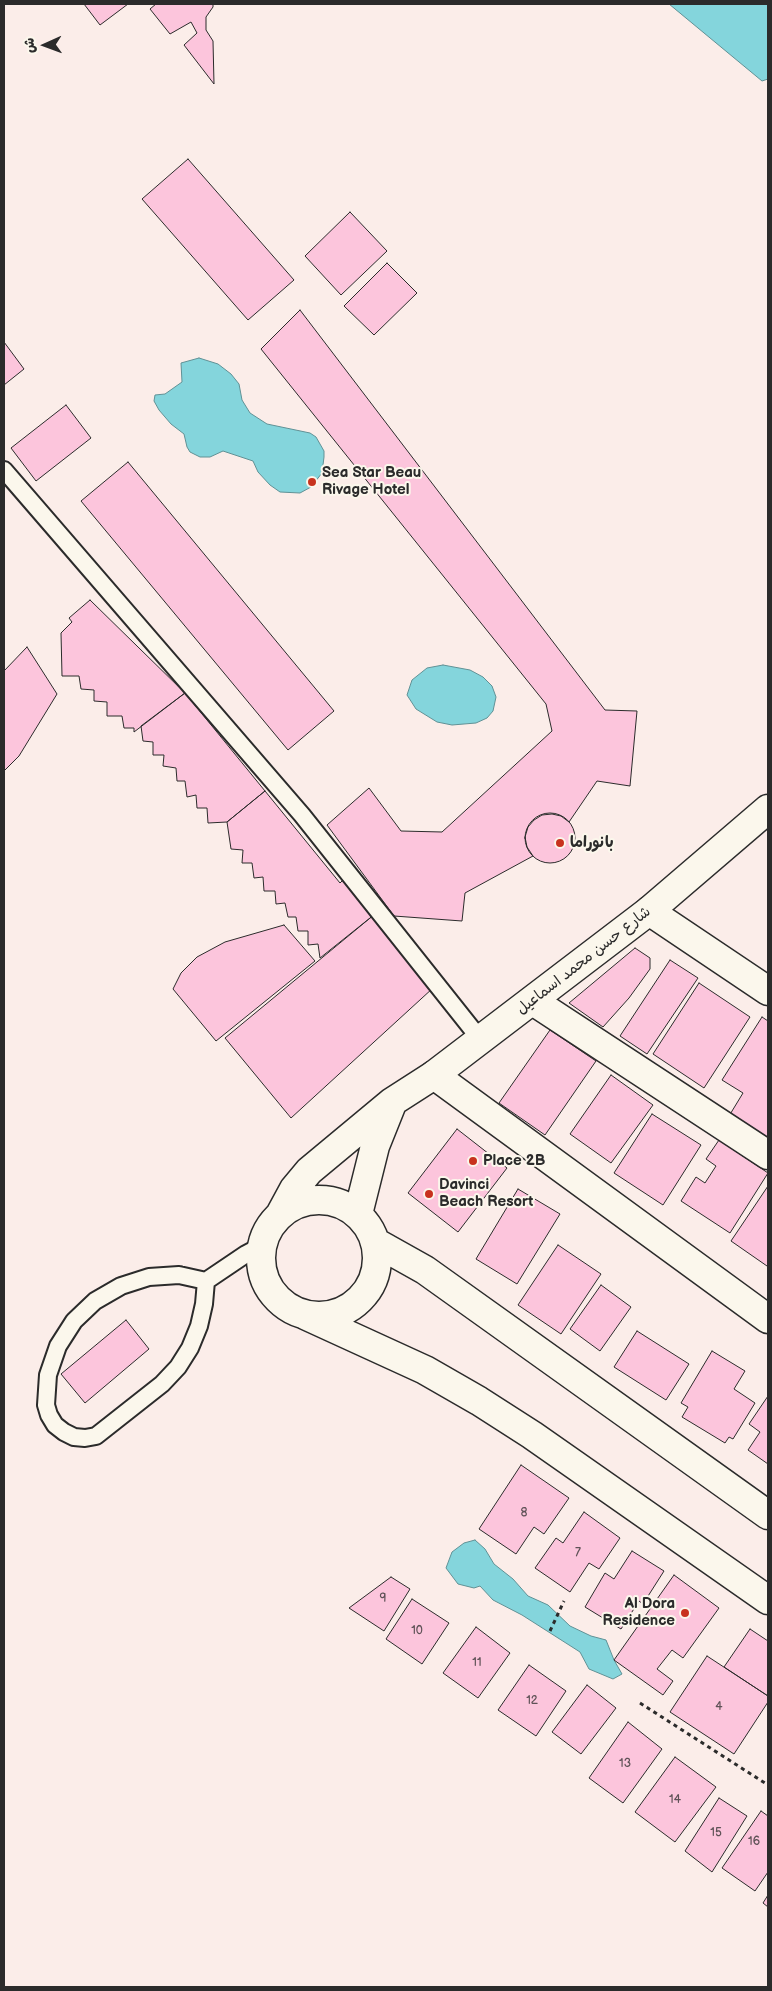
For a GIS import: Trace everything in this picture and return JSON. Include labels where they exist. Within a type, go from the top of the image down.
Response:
[{"type":"street","name":"شارع حسن محمد اسماعيل","points":[[281,1213],[294,1189],[310,1171],[392,1102],[434,1075],[533,1001],[649,911],[766,814]]},
{"type":"street","points":[[649,911],[768,991]]},
{"type":"street","points":[[533,1001],[768,1155]]},
{"type":"street","points":[[434,1075],[768,1319]]},
{"type":"street","points":[[358,1214],[375,1146],[392,1102]]},
{"type":"street","points":[[307,1316],[325,1316],[341,1312],[356,1304],[367,1291],[374,1276],[377,1259],[375,1242],[358,1214],[344,1205],[328,1200],[311,1199],[295,1204],[281,1213],[272,1222],[261,1246],[260,1265],[266,1282],[276,1298],[290,1309],[425,1370],[479,1401],[540,1441],[768,1600]]},
{"type":"street","points":[[375,1242],[425,1270],[768,1515]]},
{"type":"lane","points":[[4,470],[302,815],[480,1039]]},
{"type":"lane","points":[[206,1281],[204,1304],[199,1326],[190,1348],[178,1367],[162,1384],[96,1436],[85,1438],[74,1436],[64,1432],[55,1425],[46,1405],[48,1375],[58,1346],[74,1321],[95,1301],[121,1286],[149,1277],[179,1275],[206,1281],[261,1246]]},
{"type":"path","points":[[550,1631],[564,1601]]},
{"type":"path","points":[[640,1703],[768,1785]]},
{"type":"water","points":[[669,4],[768,4],[768,79],[762,81]]},
{"type":"water","points":[[199,358],[218,364],[231,374],[239,384],[242,400],[250,413],[267,424],[310,433],[316,437],[324,451],[324,457],[322,473],[311,487],[300,493],[280,492],[270,485],[258,472],[253,461],[223,451],[210,457],[200,457],[190,452],[184,434],[171,424],[154,401],[155,395],[165,394],[182,382],[181,363]]},
{"type":"water","points":[[443,665],[470,670],[483,677],[492,686],[496,697],[493,711],[487,718],[476,723],[452,725],[437,722],[416,709],[407,695],[412,680],[427,668]]},
{"type":"water","points":[[475,1540],[485,1549],[494,1564],[513,1579],[528,1596],[548,1605],[570,1626],[591,1636],[606,1640],[622,1674],[613,1679],[589,1669],[580,1652],[522,1615],[493,1600],[480,1586],[474,1588],[458,1584],[446,1568],[452,1552],[464,1543]]},
{"type":"building","points":[[84,4],[128,4],[100,25]]},
{"type":"building","points":[[156,4],[213,4],[206,17],[206,30],[213,41],[214,84],[184,45],[197,33],[191,22],[170,34],[150,9]]},
{"type":"building","points":[[188,159],[294,280],[248,320],[142,199]]},
{"type":"building","points":[[350,212],[387,251],[341,295],[305,256]]},
{"type":"building","points":[[387,263],[417,293],[374,335],[344,306]]},
{"type":"building","points":[[300,310],[605,710],[637,711],[630,786],[597,781],[569,822],[561,816],[552,814],[542,815],[534,820],[528,827],[525,837],[527,847],[533,856],[465,893],[462,921],[394,916],[327,825],[369,788],[401,831],[442,832],[552,731],[546,704],[261,349]]},
{"type":"building","points":[[4,342],[24,369],[4,385]]},
{"type":"building","points":[[66,405],[91,438],[36,481],[11,448]]},
{"type":"building","points":[[128,462],[334,711],[288,750],[81,501]]},
{"type":"building","points":[[90,600],[185,693],[134,732],[134,728],[124,728],[122,716],[107,716],[107,702],[94,701],[94,690],[81,689],[79,676],[62,676],[61,633],[72,622],[69,618]]},
{"type":"building","points":[[27,647],[57,694],[19,756],[4,771],[4,671]]},
{"type":"building","points":[[185,693],[265,791],[227,822],[208,823],[207,808],[197,808],[196,795],[187,797],[185,781],[177,781],[176,768],[163,766],[164,755],[153,755],[153,742],[143,741],[141,726]]},
{"type":"building","points":[[265,791],[340,883],[347,876],[375,914],[320,958],[318,944],[308,945],[308,931],[298,931],[296,917],[288,917],[285,903],[276,904],[275,891],[264,891],[263,877],[254,878],[252,863],[242,863],[243,850],[231,849],[227,822]]},
{"type":"building","points":[[550,813],[559,815],[570,824],[575,838],[573,847],[564,858],[550,863],[541,861],[530,852],[525,838],[527,829],[536,818]]},
{"type":"building","points":[[375,914],[433,988],[291,1118],[225,1038]]},
{"type":"building","points":[[284,925],[315,961],[216,1041],[173,989],[181,973],[197,957],[225,942]]},
{"type":"building","points":[[635,948],[650,958],[650,969],[629,998],[603,1027],[569,1003]]},
{"type":"building","points":[[670,960],[698,978],[647,1054],[620,1036]]},
{"type":"building","points":[[699,983],[750,1017],[704,1088],[653,1054]]},
{"type":"building","points":[[762,1017],[768,1021],[768,1141],[729,1116],[743,1093],[722,1080]]},
{"type":"building","points":[[550,1030],[596,1061],[545,1135],[499,1103]]},
{"type":"building","points":[[611,1075],[653,1105],[611,1163],[570,1134]]},
{"type":"building","points":[[652,1114],[701,1145],[663,1205],[614,1173]]},
{"type":"building","points":[[457,1129],[507,1168],[458,1232],[408,1193]]},
{"type":"building","points":[[719,1140],[768,1173],[730,1233],[681,1201],[696,1177],[705,1183],[716,1166],[706,1159]]},
{"type":"building","points":[[768,1186],[768,1265],[767,1266],[731,1241]]},
{"type":"building","points":[[518,1189],[560,1214],[517,1284],[476,1259]]},
{"type":"building","points":[[558,1245],[601,1274],[561,1334],[518,1305]]},
{"type":"building","points":[[601,1285],[631,1307],[600,1351],[570,1329]]},
{"type":"building","points":[[126,1320],[149,1349],[85,1403],[61,1374]]},
{"type":"building","points":[[637,1331],[689,1364],[666,1400],[614,1367]]},
{"type":"building","points":[[712,1351],[745,1371],[734,1389],[755,1403],[733,1439],[729,1437],[725,1443],[682,1417],[688,1407],[681,1403]]},
{"type":"building","points":[[768,1396],[768,1464],[748,1450],[760,1432],[749,1424]]},
{"type":"building","points":[[521,1465],[569,1498],[544,1534],[534,1527],[516,1554],[479,1529]]},
{"type":"building","points":[[584,1512],[620,1538],[599,1569],[589,1563],[570,1592],[535,1568],[556,1538],[563,1543]]},
{"type":"building","points":[[632,1551],[664,1571],[643,1604],[639,1601],[621,1629],[585,1607],[605,1573],[614,1579]]},
{"type":"building","points":[[674,1575],[719,1608],[683,1658],[672,1650],[657,1669],[673,1681],[663,1695],[614,1660]]},
{"type":"building","points":[[391,1577],[410,1589],[384,1631],[349,1608]]},
{"type":"building","points":[[412,1599],[449,1623],[422,1664],[386,1639]]},
{"type":"building","points":[[476,1627],[510,1653],[478,1698],[443,1673]]},
{"type":"building","points":[[750,1629],[768,1641],[768,1696],[724,1667]]},
{"type":"building","points":[[707,1656],[768,1696],[768,1702],[734,1754],[670,1712]]},
{"type":"building","points":[[529,1665],[566,1691],[536,1736],[498,1710]]},
{"type":"building","points":[[587,1685],[616,1708],[581,1754],[552,1732]]},
{"type":"building","points":[[628,1722],[662,1749],[623,1803],[589,1778]]},
{"type":"building","points":[[675,1757],[716,1787],[675,1842],[635,1812]]},
{"type":"building","points":[[719,1798],[747,1816],[712,1872],[685,1851]]},
{"type":"building","points":[[761,1811],[768,1816],[768,1872],[755,1891],[722,1868]]},
{"type":"building","points":[[768,1895],[768,1907],[763,1903]]},
{"type":"place","name":"Sea Star Beau Rivage Hotel","points":[[312,482]]},
{"type":"place","name":"بانوراما","points":[[560,843]]},
{"type":"place","name":"Place 2B","points":[[473,1161]]},
{"type":"place","name":"Davinci Beach Resort","points":[[429,1194]]},
{"type":"place","name":"Al Dora Residence","points":[[685,1613]]}]
